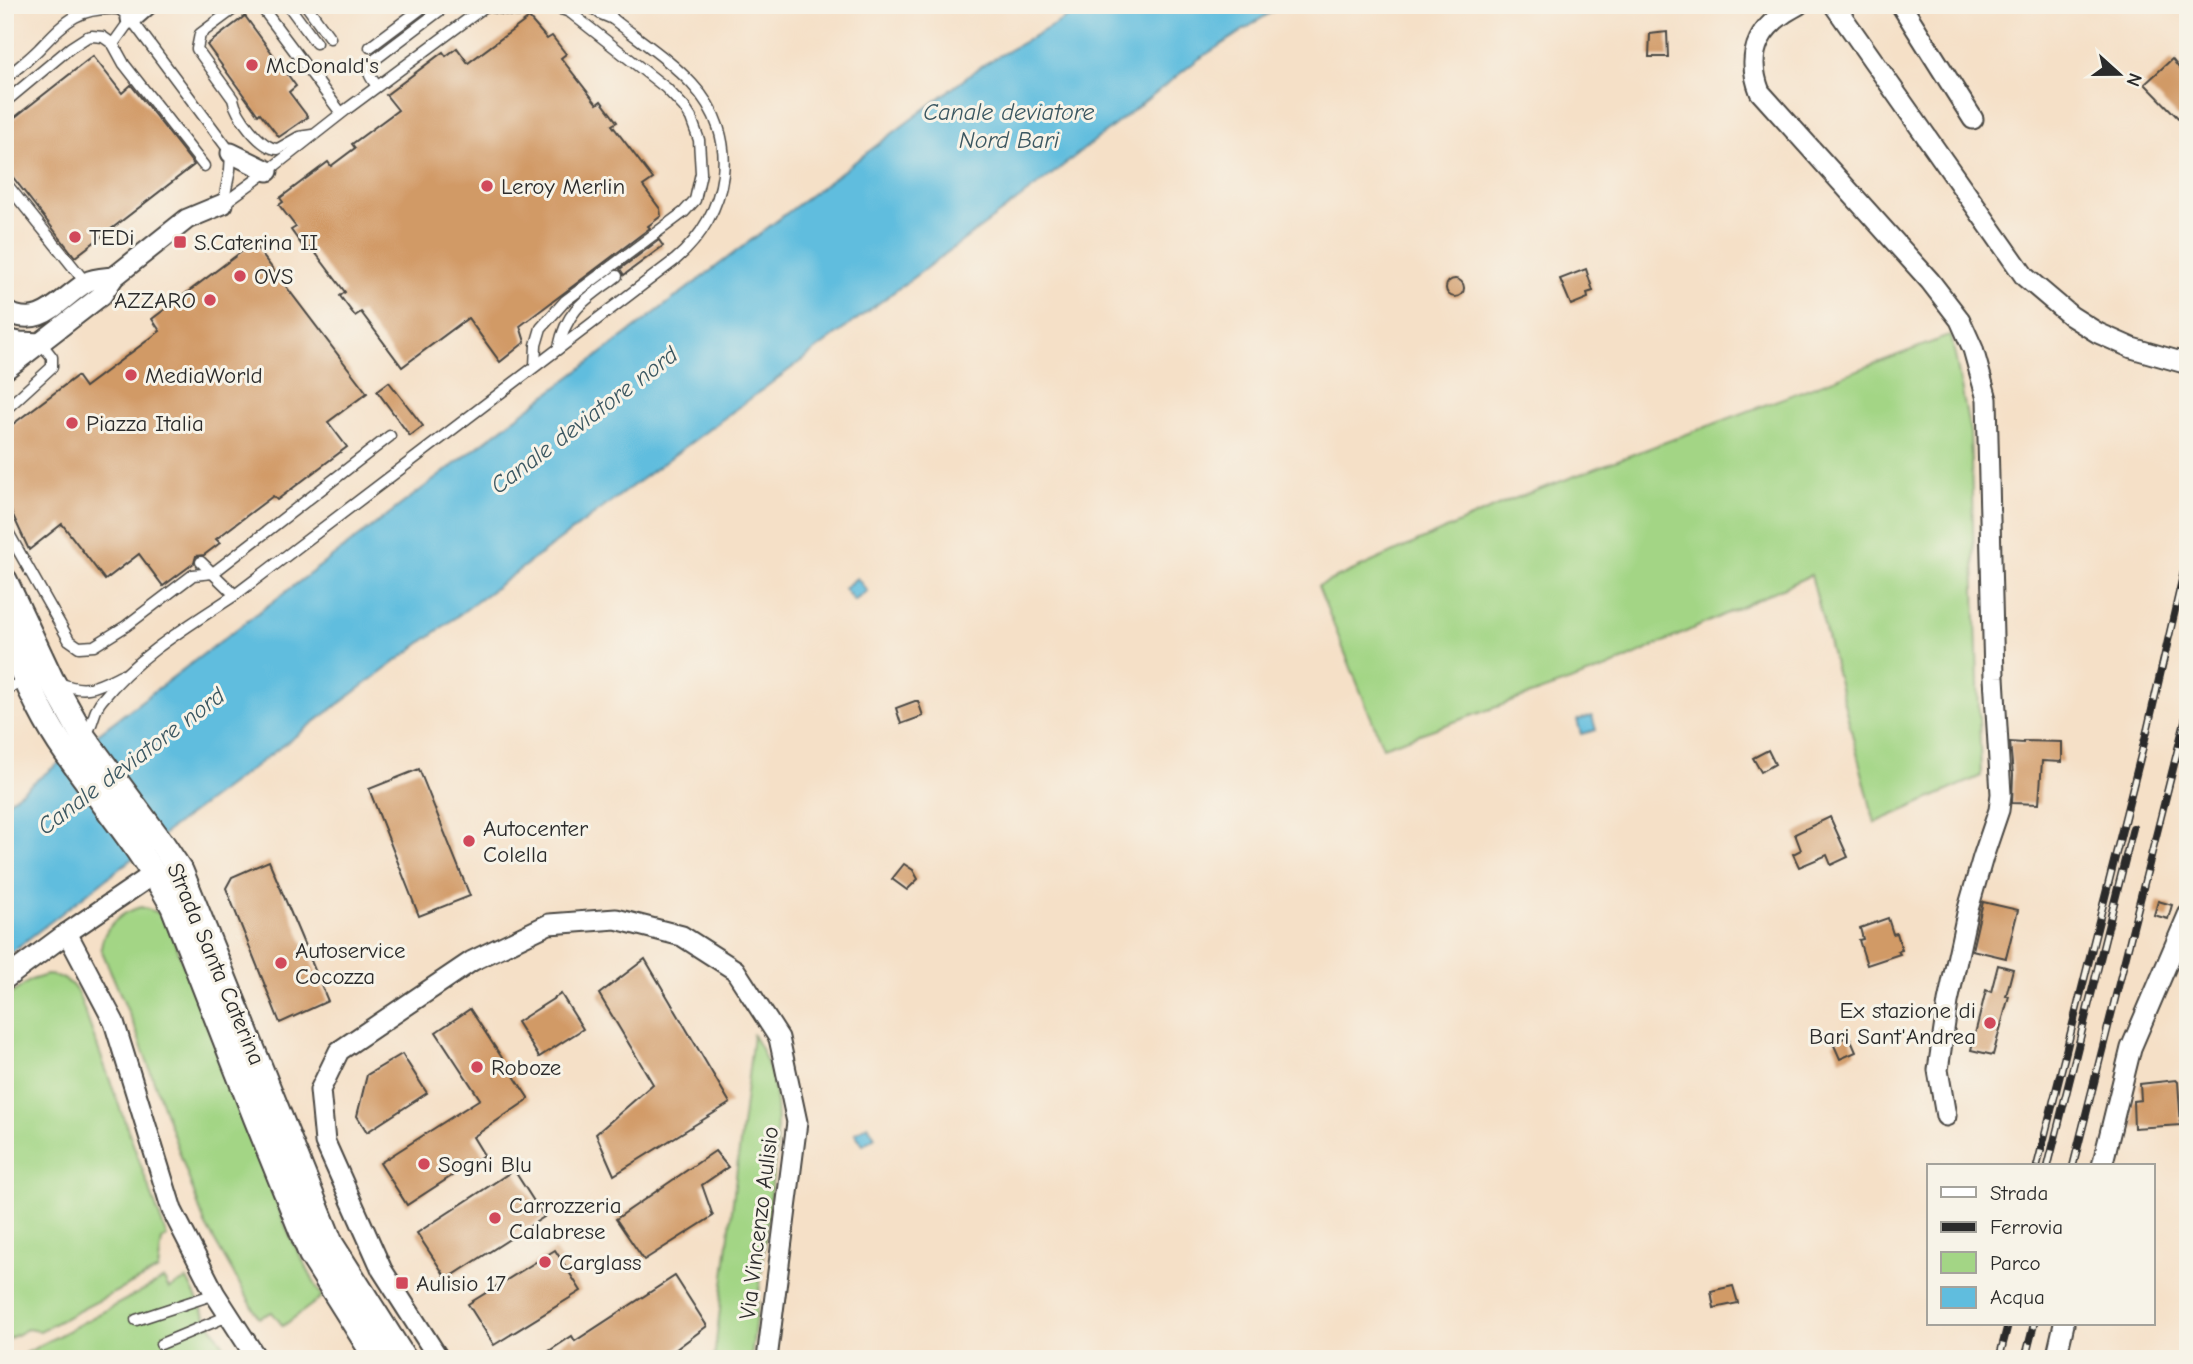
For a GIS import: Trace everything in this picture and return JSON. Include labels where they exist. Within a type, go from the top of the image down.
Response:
[{"type":"street","points":[[122,11],[147,5]]},
{"type":"street","points":[[1798,5],[1769,24],[1761,36],[1753,58],[1753,75],[1760,92],[1930,281],[1960,320],[1973,349],[1987,399],[1994,677],[2001,794],[1999,810],[1968,909],[1948,1002],[1938,1070],[1946,1116]]},
{"type":"street","points":[[1834,5],[2025,277],[2071,316],[2098,333],[2132,348],[2188,364]]},
{"type":"street","points":[[1901,5],[1973,119]]},
{"type":"street","points":[[231,153],[268,171]]},
{"type":"street","points":[[5,370],[102,295],[114,277],[187,219],[223,204]]},
{"type":"street","points":[[5,310],[23,318],[38,317],[89,281],[114,277]]},
{"type":"street","points":[[5,339],[41,343]]},
{"type":"street","name":"Strada Santa Caterina","points":[[5,581],[28,683]]},
{"type":"street","name":"Strada Santa Caterina","points":[[5,633],[28,683],[155,859],[311,1254],[377,1359]]},
{"type":"street","points":[[5,979],[67,933],[155,859]]},
{"type":"street","name":"Strada Santa Caterina","points":[[155,859],[181,872],[331,1244],[404,1359]]},
{"type":"street","points":[[2102,1164],[2131,1048],[2188,915]]},
{"type":"street","name":"Via Vincenzo Aulisio","points":[[439,1359],[382,1270],[325,1142],[320,1090],[339,1051],[472,961],[549,924],[616,919],[682,936],[735,970],[779,1038],[797,1122],[767,1359]]},
{"type":"street","points":[[67,933],[114,1022],[172,1210],[215,1294],[257,1359]]},
{"type":"street","points":[[2056,1359],[2064,1326]]},
{"type":"lane","points":[[239,5],[200,34],[197,49],[233,99],[234,107],[259,141],[267,147],[278,149],[299,137],[316,134]]},
{"type":"lane","points":[[260,5],[341,113]]},
{"type":"lane","points":[[288,5],[316,43]]},
{"type":"lane","points":[[306,5],[330,38]]},
{"type":"lane","points":[[370,47],[426,5]]},
{"type":"lane","points":[[377,86],[368,72],[373,61],[447,5]]},
{"type":"lane","points":[[223,204],[486,5],[520,11],[562,8],[676,97],[691,118],[701,151],[701,173],[695,200],[684,212],[565,301],[541,328],[536,345],[536,366]]},
{"type":"lane","points":[[74,744],[90,730],[92,716],[99,703],[128,672],[235,595],[690,248],[711,217],[722,183],[723,165],[719,135],[706,101],[678,71],[613,19],[589,5]]},
{"type":"lane","points":[[605,5],[613,19]]},
{"type":"lane","points":[[5,79],[59,27],[77,14],[101,8],[122,11],[231,153],[223,204]]},
{"type":"lane","points":[[113,44],[122,11]]},
{"type":"lane","points":[[5,102],[70,48],[87,37],[103,37],[113,44],[124,64],[204,166]]},
{"type":"lane","points":[[5,182],[86,283]]},
{"type":"lane","points":[[559,347],[563,329],[576,308],[617,276]]},
{"type":"lane","points":[[5,410],[52,367],[52,357],[41,343]]},
{"type":"lane","points":[[5,527],[16,540],[69,640],[79,647],[94,646],[126,626],[193,575],[213,573],[390,436]]},
{"type":"lane","points":[[201,562],[235,595]]},
{"type":"lane","points":[[28,683],[88,689],[128,672]]},
{"type":"lane","points":[[136,1320],[215,1294]]},
{"type":"lane","points":[[161,1344],[228,1316]]},
{"type":"green space","points":[[1951,335],[1970,432],[1981,776],[1875,823],[1811,575],[1607,668],[1383,747],[1318,586],[1511,500]]},
{"type":"green space","points":[[141,907],[157,912],[168,925],[288,1232],[322,1297],[283,1326],[272,1312],[259,1318],[205,1224],[135,1028],[101,949],[105,934],[114,922]]},
{"type":"green space","points":[[47,975],[65,979],[78,993],[167,1237],[162,1240],[158,1270],[40,1331],[27,1329],[5,1341],[5,998],[31,980]]},
{"type":"green space","points":[[753,1035],[771,1076],[777,1134],[751,1359],[714,1359]]},
{"type":"green space","points":[[164,1279],[169,1289],[187,1279],[232,1359],[15,1359]]},
{"type":"water","name":"Canale deviatore Nord Bari","points":[[1089,5],[1282,5],[1196,61],[1046,179],[173,827],[5,957],[5,804],[983,65]]},
{"type":"water","points":[[857,578],[867,591],[854,601],[844,588]]},
{"type":"water","points":[[1592,716],[1596,730],[1581,734],[1577,720]]},
{"type":"water","points":[[868,1125],[875,1137],[863,1145],[855,1133]]},
{"type":"building","points":[[245,16],[296,86],[289,92],[308,117],[279,137],[260,113],[258,115],[207,45]]},
{"type":"building","points":[[529,18],[547,39],[552,36],[566,54],[561,58],[597,104],[601,101],[617,122],[612,125],[653,179],[643,186],[660,209],[661,216],[648,226],[650,228],[520,326],[525,342],[500,362],[468,318],[402,367],[361,312],[355,316],[340,296],[345,292],[311,247],[306,251],[291,230],[296,227],[279,205],[283,202],[280,198],[328,162],[331,166],[355,148],[352,144],[398,110],[386,95],[443,52],[446,56],[457,48],[468,63]]},
{"type":"building","points":[[1667,32],[1668,57],[1649,57],[1650,34]]},
{"type":"building","points":[[93,56],[122,93],[131,85],[194,165],[75,257],[5,167],[5,125]]},
{"type":"building","points":[[2172,59],[2179,68],[2188,60],[2188,128],[2145,84]]},
{"type":"building","points":[[659,240],[663,246],[624,275],[620,269]]},
{"type":"building","points":[[253,243],[367,393],[328,422],[347,447],[277,500],[273,496],[216,539],[220,543],[204,555],[196,556],[194,563],[163,586],[139,554],[105,580],[62,524],[29,550],[5,498],[5,430],[77,376],[85,387],[160,331],[152,319]]},
{"type":"building","points":[[1586,269],[1593,291],[1587,293],[1588,298],[1571,305],[1560,279]]},
{"type":"building","points":[[1455,279],[1461,282],[1464,288],[1461,294],[1455,297],[1449,294],[1446,288],[1449,282]]},
{"type":"building","points":[[389,382],[423,426],[410,436],[377,391]]},
{"type":"building","points":[[918,701],[923,716],[901,724],[896,708]]},
{"type":"building","points":[[2010,742],[2062,742],[2062,762],[2042,761],[2039,804],[2012,803]]},
{"type":"building","points":[[1768,750],[1775,764],[1761,772],[1753,758]]},
{"type":"building","points":[[419,769],[470,896],[419,916],[369,789]]},
{"type":"building","points":[[1830,817],[1848,857],[1831,865],[1827,855],[1799,867],[1793,854],[1801,850],[1795,834]]},
{"type":"building","points":[[269,861],[328,1001],[280,1023],[226,888],[232,877]]},
{"type":"building","points":[[904,864],[913,870],[918,879],[907,890],[892,879]]},
{"type":"building","points":[[2158,901],[2172,905],[2168,919],[2154,915]]},
{"type":"building","points":[[1983,902],[2018,910],[2006,958],[1972,950]]},
{"type":"building","points":[[1888,918],[1893,934],[1897,933],[1902,950],[1898,951],[1900,954],[1867,965],[1859,940],[1863,939],[1860,928]]},
{"type":"building","points":[[645,959],[730,1103],[614,1175],[596,1134],[653,1084],[599,994]]},
{"type":"building","name":"Ex stazione di Bari Sant'Andrea","points":[[1998,965],[2013,969],[2006,996],[2009,996],[1993,1055],[1971,1050],[1986,990],[1991,992]]},
{"type":"building","points":[[561,994],[583,1029],[539,1057],[517,1022]]},
{"type":"building","points":[[470,1009],[529,1099],[473,1137],[484,1155],[407,1205],[380,1163],[480,1099],[436,1032]]},
{"type":"building","points":[[1849,1036],[1856,1052],[1840,1059],[1833,1043]]},
{"type":"building","points":[[402,1054],[427,1093],[367,1132],[357,1116],[367,1075]]},
{"type":"building","points":[[2176,1080],[2181,1125],[2134,1128],[2133,1101],[2141,1100],[2140,1084]]},
{"type":"building","points":[[715,1151],[728,1167],[702,1185],[713,1216],[644,1260],[616,1219]]},
{"type":"building","points":[[514,1170],[544,1217],[447,1279],[417,1233]]},
{"type":"building","points":[[555,1250],[581,1291],[494,1345],[468,1304]]},
{"type":"building","points":[[675,1276],[707,1326],[663,1359],[537,1359],[572,1336],[575,1341]]},
{"type":"building","points":[[1733,1286],[1738,1303],[1714,1308],[1711,1291]]},
{"type":"railway","points":[[2038,1164],[2148,727],[2188,554]]},
{"type":"railway","points":[[2074,1164],[2188,709]]},
{"type":"railway","points":[[2049,1164],[2133,828]]},
{"type":"railway","points":[[1999,1359],[2007,1326]]},
{"type":"railway","points":[[2025,1359],[2033,1326]]},
{"type":"place","name":"McDonald's","points":[[252,65]]},
{"type":"place","name":"Leroy Merlin","points":[[487,186]]},
{"type":"place","name":"TEDi","points":[[75,237]]},
{"type":"place","name":"S.Caterina II","points":[[180,242]]},
{"type":"place","name":"OVS","points":[[240,276]]},
{"type":"place","name":"AZZARO","points":[[210,300]]},
{"type":"place","name":"MediaWorld","points":[[131,375]]},
{"type":"place","name":"Piazza Italia","points":[[72,423]]},
{"type":"place","name":"Autocenter Colella","points":[[469,841]]},
{"type":"place","name":"Autoservice Cocozza","points":[[281,963]]},
{"type":"place","name":"Ex stazione di Bari Sant'Andrea","points":[[1990,1023]]},
{"type":"place","name":"Roboze","points":[[477,1067]]},
{"type":"place","name":"Sogni Blu","points":[[424,1164]]},
{"type":"place","name":"Carrozzeria Calabrese","points":[[495,1218]]},
{"type":"place","name":"Carglass","points":[[545,1262]]},
{"type":"place","name":"Aulisio 17","points":[[402,1283]]},
{"type":"water label","name":"Canale deviatore nord","points":[[584,420]]},
{"type":"water label","name":"Canale deviatore nord","points":[[131,761]]}]
